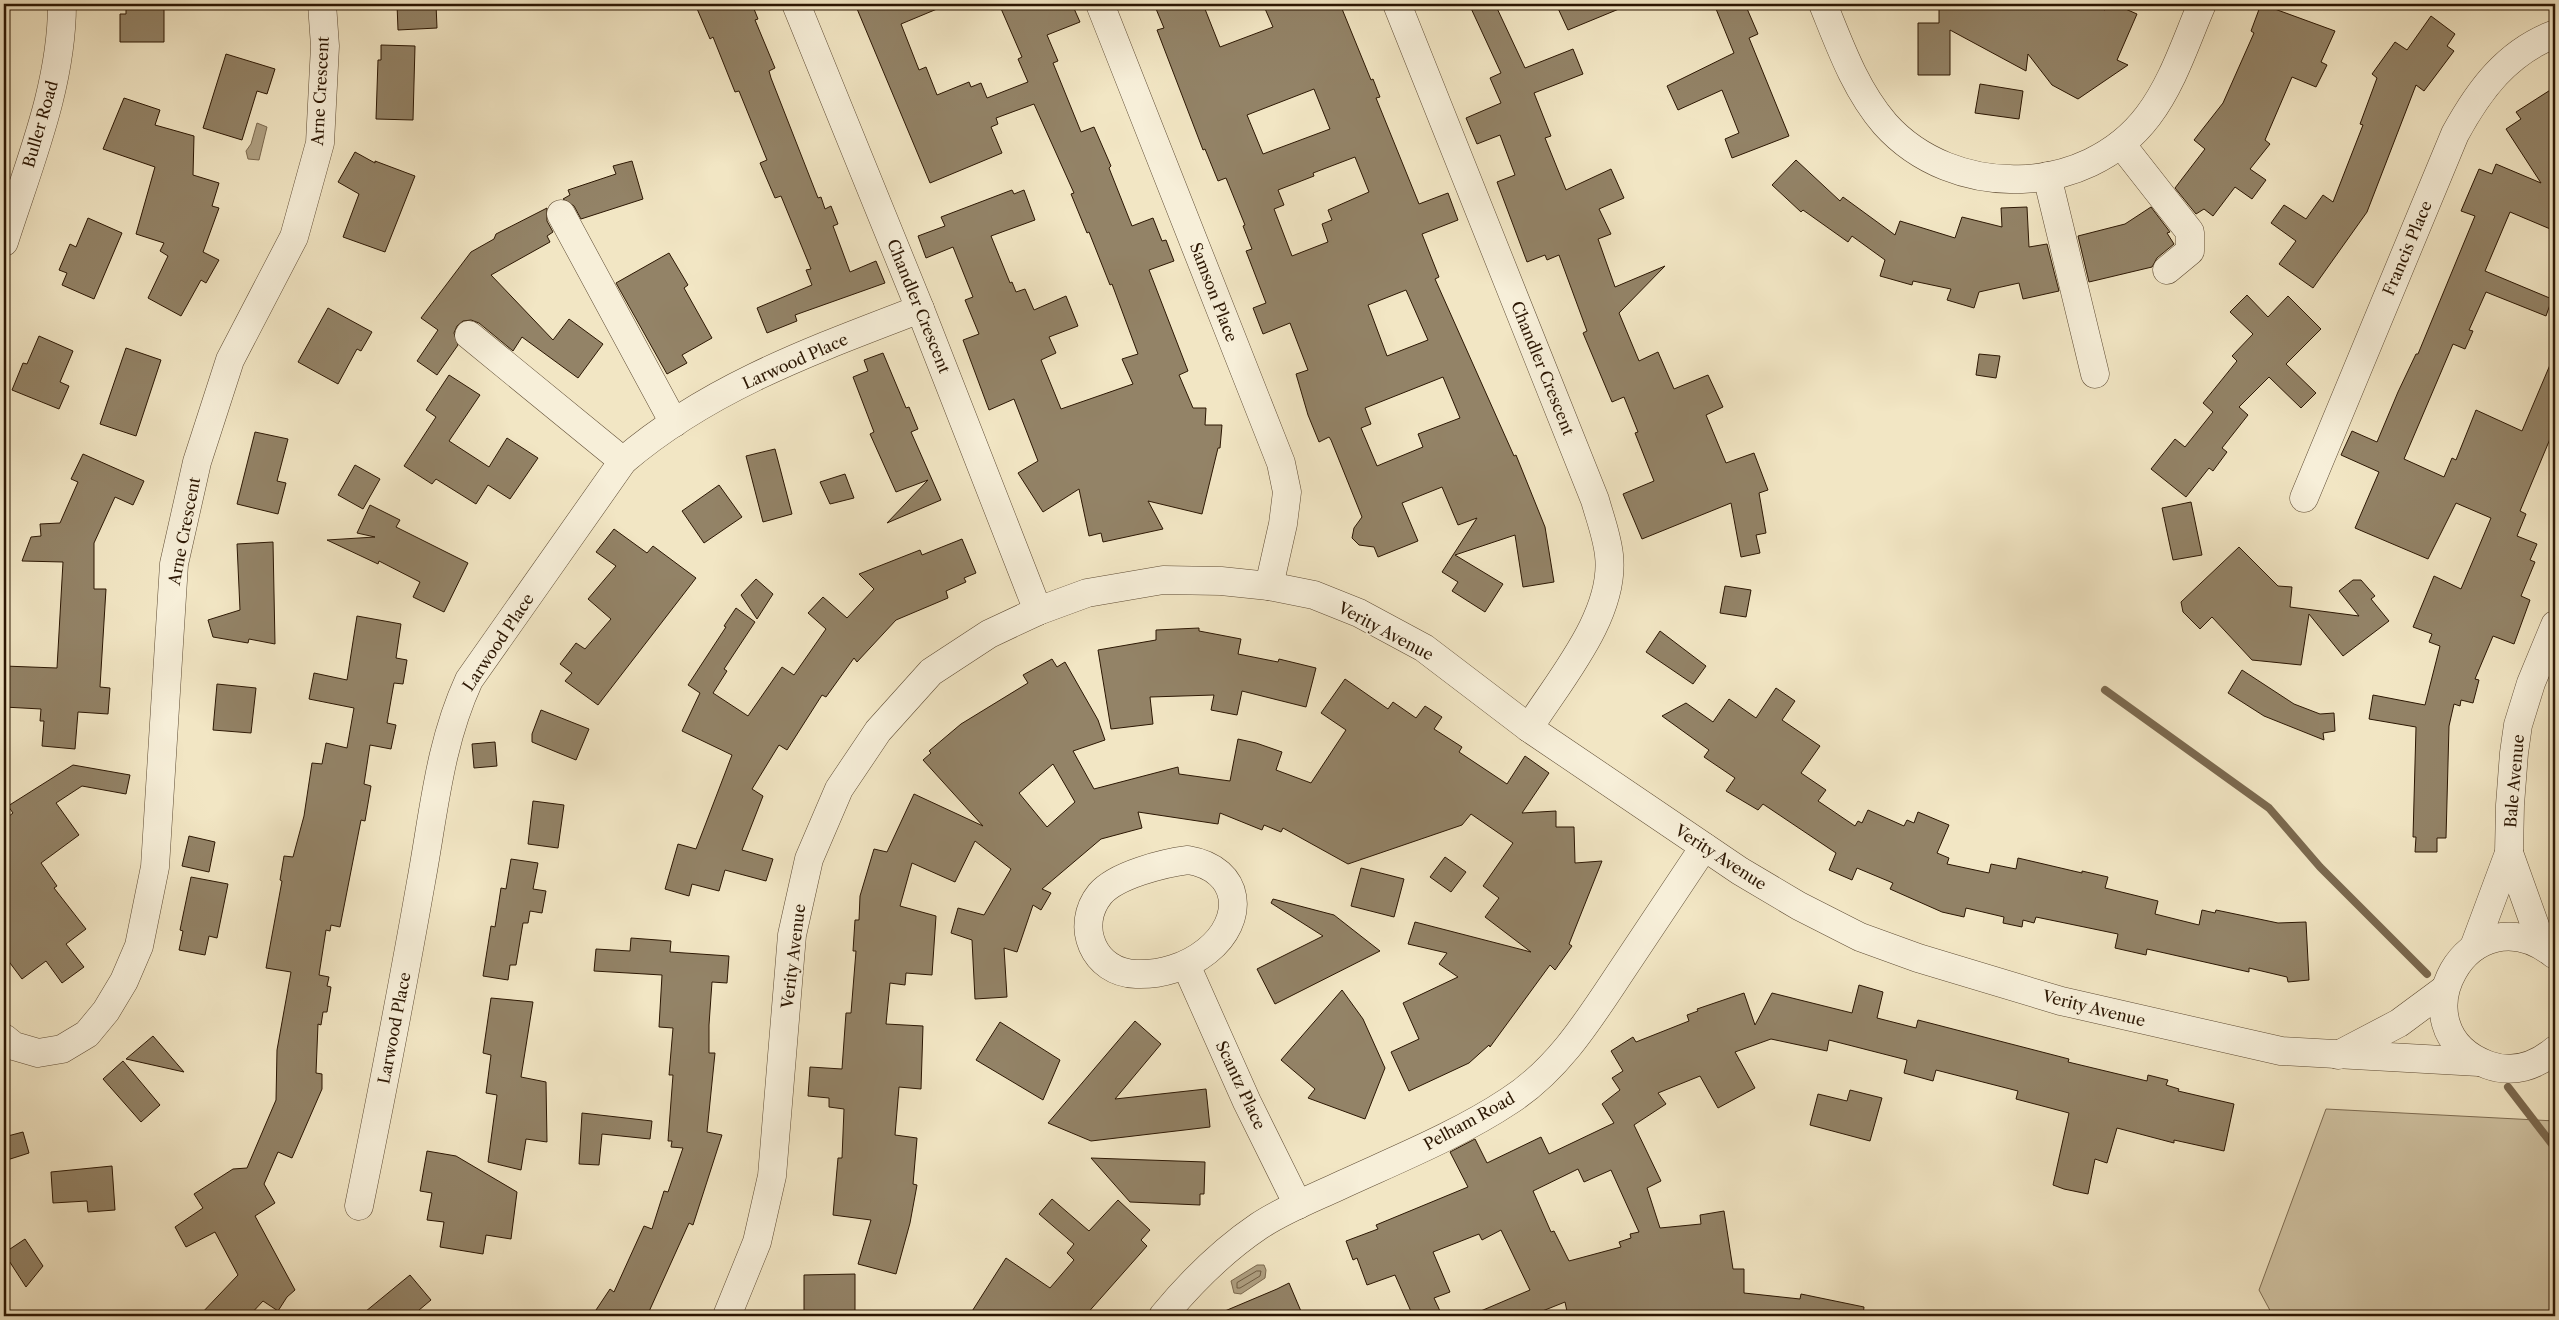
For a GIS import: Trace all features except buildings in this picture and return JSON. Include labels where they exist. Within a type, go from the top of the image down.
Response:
[{"type":"street","name":"Buller Road","points":[[4,242],[52,90],[59,48],[62,4]]},
{"type":"street","name":"Arne Crescent","points":[[4,1038],[14,1046],[38,1053],[62,1049],[87,1034],[106,1012],[124,982],[139,946],[155,867],[174,564],[197,462],[230,360],[294,237],[320,143],[325,46],[322,4]]},
{"type":"street","name":"Chandler Crescent","points":[[796,4],[920,309],[1038,610]]},
{"type":"street","name":"Samson Place","points":[[1100,4],[1281,463],[1287,492],[1283,524],[1269,586]]},
{"type":"street","name":"Chandler Crescent","points":[[1397,4],[1595,500],[1609,556],[1608,589],[1596,618],[1584,642],[1528,728]]},
{"type":"street","points":[[1828,5],[1856,82],[1886,125],[1906,143],[1950,169],[1978,177],[2012,180],[2047,176],[2072,170],[2097,160],[2121,144],[2148,116],[2163,92],[2202,4]]},
{"type":"street","name":"Francis Place","points":[[2304,498],[2451,143],[2471,104],[2492,77],[2516,54],[2540,40],[2555,34]]},
{"type":"street","points":[[2121,144],[2190,232],[2190,251],[2167,270]]},
{"type":"street","points":[[2047,176],[2095,374]]},
{"type":"street","points":[[562,214],[674,423]]},
{"type":"street","name":"Larwood Place","points":[[359,1206],[422,880],[445,744],[454,712],[469,680],[623,461],[646,442],[731,389],[801,355],[920,309]]},
{"type":"street","points":[[469,334],[623,461]]},
{"type":"street","name":"Verity Avenue","points":[[727,1316],[757,1242],[772,1176],[792,936],[809,859],[839,789],[878,731],[931,672],[989,634],[1038,610],[1087,593],[1163,580],[1221,581],[1269,586],[1314,595],[1359,613],[1424,648],[1528,728],[1704,848],[1808,911],[1860,938],[1918,958],[2071,1004],[2280,1051],[2479,1062]]},
{"type":"street","name":"Bale Avenue","points":[[2474,947],[2509,853],[2510,805],[2518,725],[2531,683],[2555,625]]},
{"type":"street","name":"Pelham Road","points":[[1163,1316],[1190,1284],[1221,1255],[1260,1226],[1298,1205],[1476,1120],[1510,1101],[1534,1082],[1557,1061],[1580,1032],[1704,848]]},
{"type":"street","name":"Bale Avenue","points":[[2509,853],[2552,952]]},
{"type":"street","points":[[1188,860],[1204,862],[1222,873],[1230,884],[1231,916],[1223,934],[1207,951],[1186,965],[1149,974],[1132,974],[1119,971],[1098,958],[1090,939],[1089,926],[1092,910],[1100,893],[1116,882],[1170,862],[1188,860]]},
{"type":"street","points":[[2552,952],[2528,939],[2510,937],[2491,939],[2474,947],[2461,958],[2451,972],[2445,989],[2444,1006],[2446,1023],[2454,1038],[2465,1052],[2479,1062],[2495,1068],[2512,1069],[2529,1066],[2545,1059],[2555,1050]]},
{"type":"street","name":"Scantz Place","points":[[1186,965],[1248,1102],[1298,1205]]},
{"type":"street","points":[[2337,1055],[2399,1023],[2445,989]]},
{"type":"shaded area","points":[[2326,1109],[2555,1121],[2555,1316],[2273,1316],[2259,1290]]},
{"type":"water","points":[[257,123],[267,127],[259,160],[248,159],[246,151],[251,144]]},
{"type":"water","points":[[1257,1265],[1264,1265],[1266,1270],[1265,1278],[1241,1294],[1234,1293],[1231,1281]]},
{"type":"waterway","points":[[2105,690],[2269,808],[2320,867],[2427,974]]},
{"type":"waterway","points":[[2508,1087],[2555,1148]]}]
